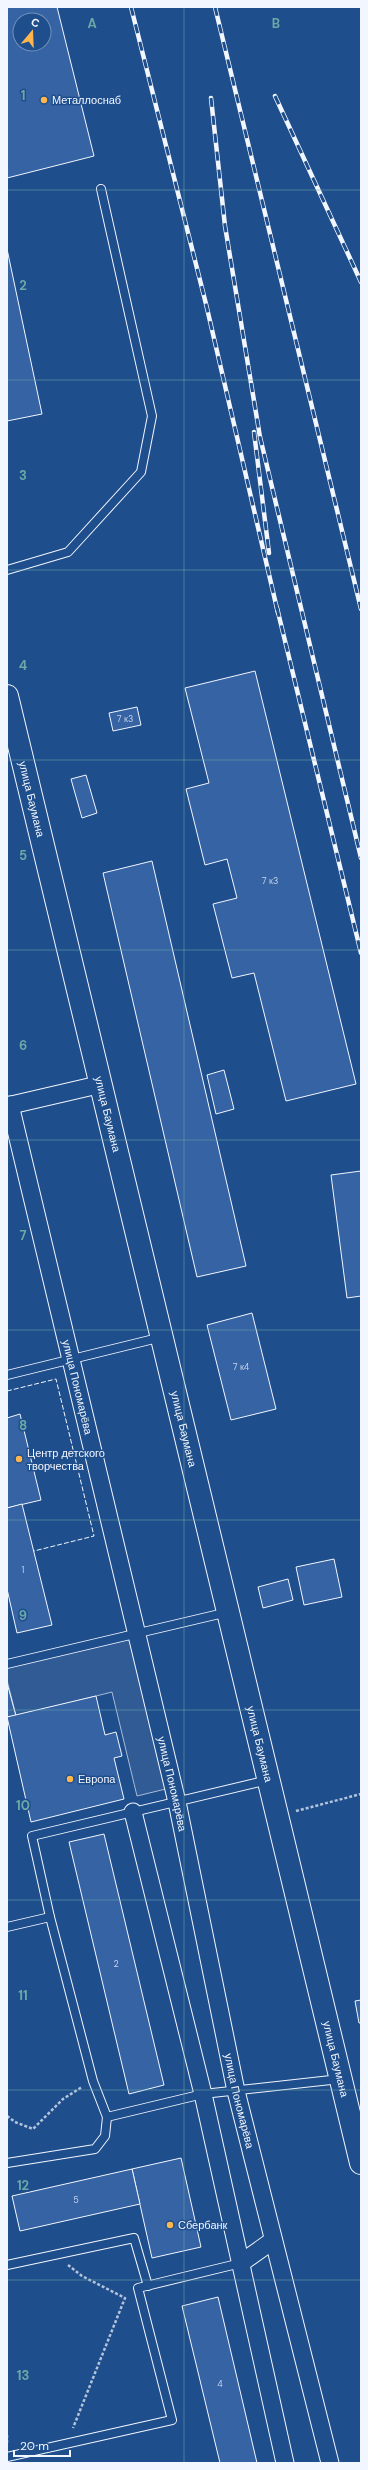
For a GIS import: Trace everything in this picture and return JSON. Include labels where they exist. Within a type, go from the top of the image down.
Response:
[{"type":"main road","name":"улица Баумана","points":[[7,696],[102,1084],[361,2163]]},
{"type":"street","points":[[9,1105],[102,1084]]},
{"type":"street","name":"улица Пономарёва","points":[[9,1105],[177,1802],[236,2091],[272,2241],[330,2463]]},
{"type":"street","points":[[133,1812],[203,2094],[285,2463]]},
{"type":"street","points":[[241,2263],[272,2241]]},
{"type":"lane","points":[[7,570],[68,552],[141,472],[152,416],[101,189]]},
{"type":"lane","points":[[7,1375],[163,1337]]},
{"type":"lane","points":[[7,1664],[229,1612]]},
{"type":"lane","points":[[7,2163],[96,2149],[105,2136],[107,2117],[93,2081],[50,1917],[32,1836],[269,1780]]},
{"type":"lane","points":[[7,1927],[50,1917]]},
{"type":"lane","points":[[107,2117],[203,2094],[341,2078]]},
{"type":"lane","points":[[7,2266],[134,2238],[148,2286]]},
{"type":"lane","points":[[7,2457],[172,2420],[138,2288],[241,2263]]},
{"type":"path","points":[[296,1811],[361,1794]]},
{"type":"path","points":[[7,2116],[15,2122],[33,2129],[63,2099],[93,2081]]},
{"type":"path","points":[[56,2256],[82,2276],[125,2298],[66,2444]]},
{"type":"shaded area","points":[[137,1633],[174,1787],[137,1796],[112,1692],[16,1716],[7,1680],[7,1664]]},
{"type":"building","name":"Металлоснаб","points":[[7,7],[57,7],[94,156],[7,178]]},
{"type":"building","points":[[7,249],[42,414],[7,421]]},
{"type":"building","points":[[255,671],[356,1084],[286,1101],[254,973],[232,978],[213,904],[237,898],[227,859],[205,865],[186,789],[209,783],[185,688]]},
{"type":"building","points":[[137,707],[141,725],[113,731],[109,713]]},
{"type":"building","points":[[86,775],[97,813],[82,818],[71,779]]},
{"type":"building","points":[[152,861],[246,1266],[197,1277],[103,873]]},
{"type":"building","points":[[224,1070],[234,1109],[216,1114],[207,1075]]},
{"type":"building","points":[[361,1171],[361,1296],[347,1298],[331,1175]]},
{"type":"building","points":[[252,1313],[276,1409],[231,1420],[207,1325]]},
{"type":"building","name":"Центр детского творчества","points":[[20,1414],[41,1500],[7,1508],[7,1418]]},
{"type":"building","points":[[22,1504],[52,1625],[17,1633],[7,1589],[7,1508]]},
{"type":"building","points":[[334,1559],[342,1597],[304,1605],[296,1567]]},
{"type":"building","points":[[288,1579],[293,1600],[263,1608],[258,1587]]},
{"type":"building","points":[[7,1683],[16,1716],[7,1717]]},
{"type":"building","name":"Европа","points":[[96,1696],[105,1735],[116,1732],[122,1756],[114,1758],[124,1799],[31,1822],[7,1717]]},
{"type":"building","points":[[104,1834],[164,2085],[129,2094],[69,1842]]},
{"type":"building","points":[[361,2000],[361,2023],[359,2023],[355,2001]]},
{"type":"building","name":"Сбербанк","points":[[181,2158],[201,2247],[152,2258],[132,2169]]},
{"type":"building","points":[[132,2169],[140,2204],[20,2231],[12,2196]]},
{"type":"building","points":[[218,2297],[257,2463],[220,2463],[182,2306]]},
{"type":"railway","points":[[131,7],[206,304],[278,613]]},
{"type":"railway","points":[[215,7],[361,609]]},
{"type":"railway","points":[[275,96],[361,282]]},
{"type":"railway","points":[[211,98],[225,226],[260,437],[361,858]]},
{"type":"railway","points":[[254,432],[269,553]]},
{"type":"railway","points":[[277,608],[361,953]]},
{"type":"fence","points":[[7,1391],[56,1379],[94,1536],[34,1551]]},
{"type":"place","name":"Металлоснаб","points":[[44,100]]},
{"type":"place","name":"Центр детского творчества","points":[[19,1459]]},
{"type":"place","name":"Европа","points":[[70,1779]]},
{"type":"place","name":"Сбербанк","points":[[170,2225]]}]
